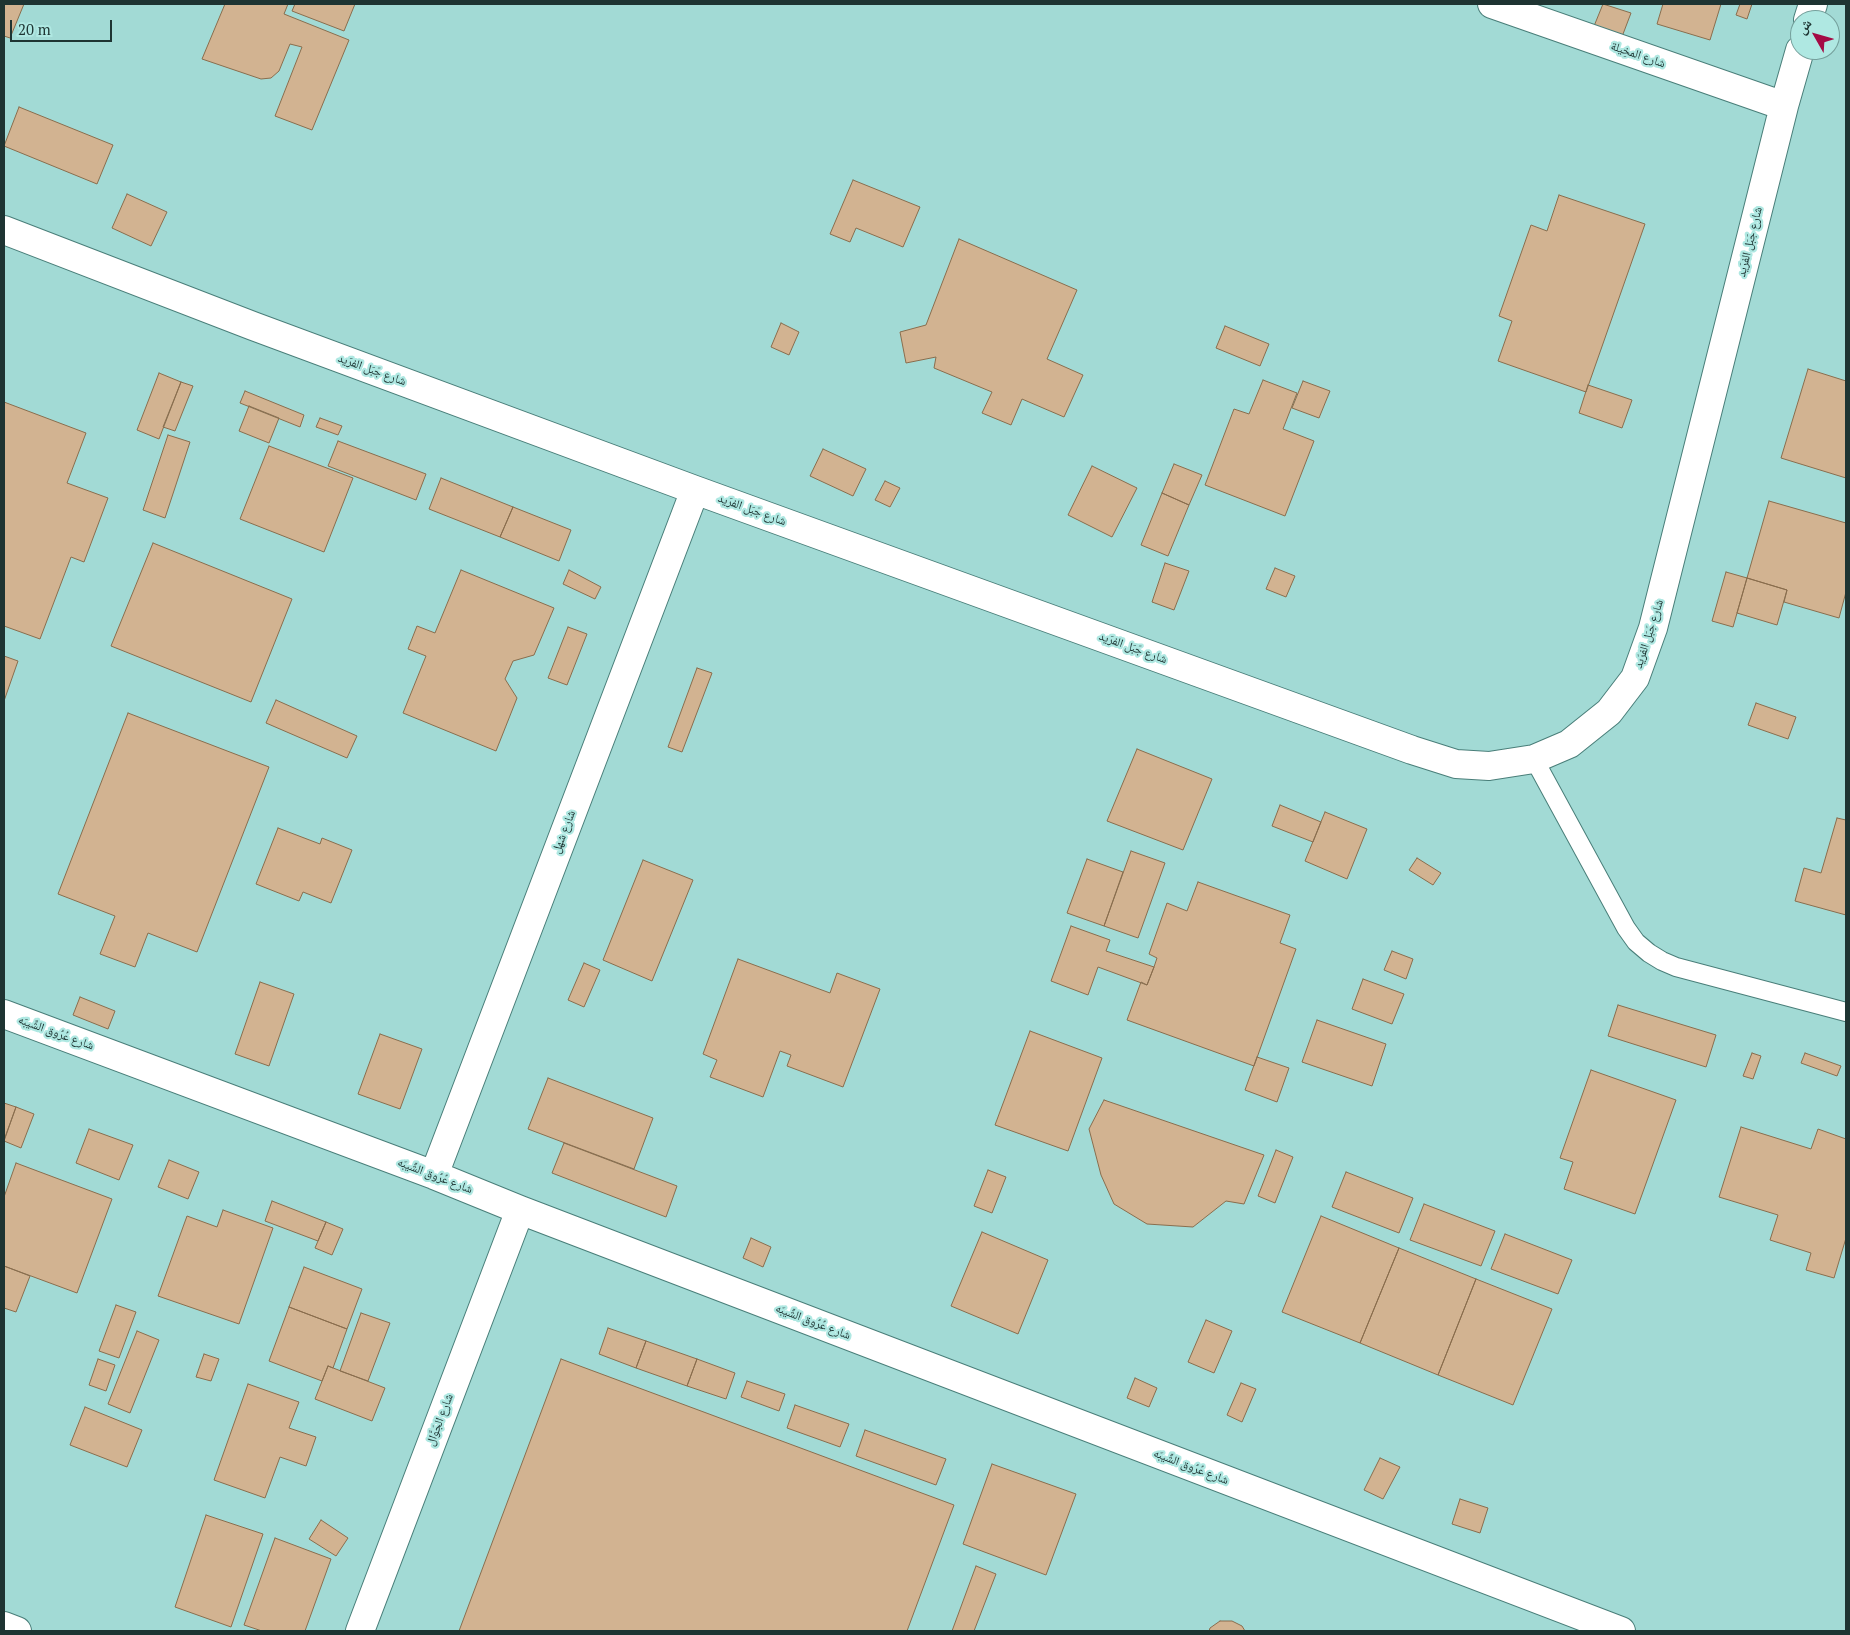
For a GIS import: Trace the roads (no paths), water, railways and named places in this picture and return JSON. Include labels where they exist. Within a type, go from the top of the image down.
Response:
[{"type":"street","name":"شارع المخِيلة","points":[[1492,4],[1784,106]]},
{"type":"street","name":"شارع جَبَل الفرَيد","points":[[4,230],[253,326],[695,490],[1412,750],[1456,764],[1489,766],[1534,759],[1570,744],[1609,712],[1635,678],[1653,628],[1797,60]]},
{"type":"street","name":"شارع شهل","points":[[434,1175],[695,490]]},
{"type":"street","name":"شارع عُرُوق الشِّيبَه","points":[[4,1014],[434,1175],[520,1210],[1621,1631]]},
{"type":"street","name":"شارع الجَوَّال","points":[[360,1631],[520,1210]]},
{"type":"street","points":[[4,1626],[17,1631]]},
{"type":"lane","points":[[1534,759],[1626,928],[1636,942],[1662,961],[1676,966],[1846,1012]]}]
